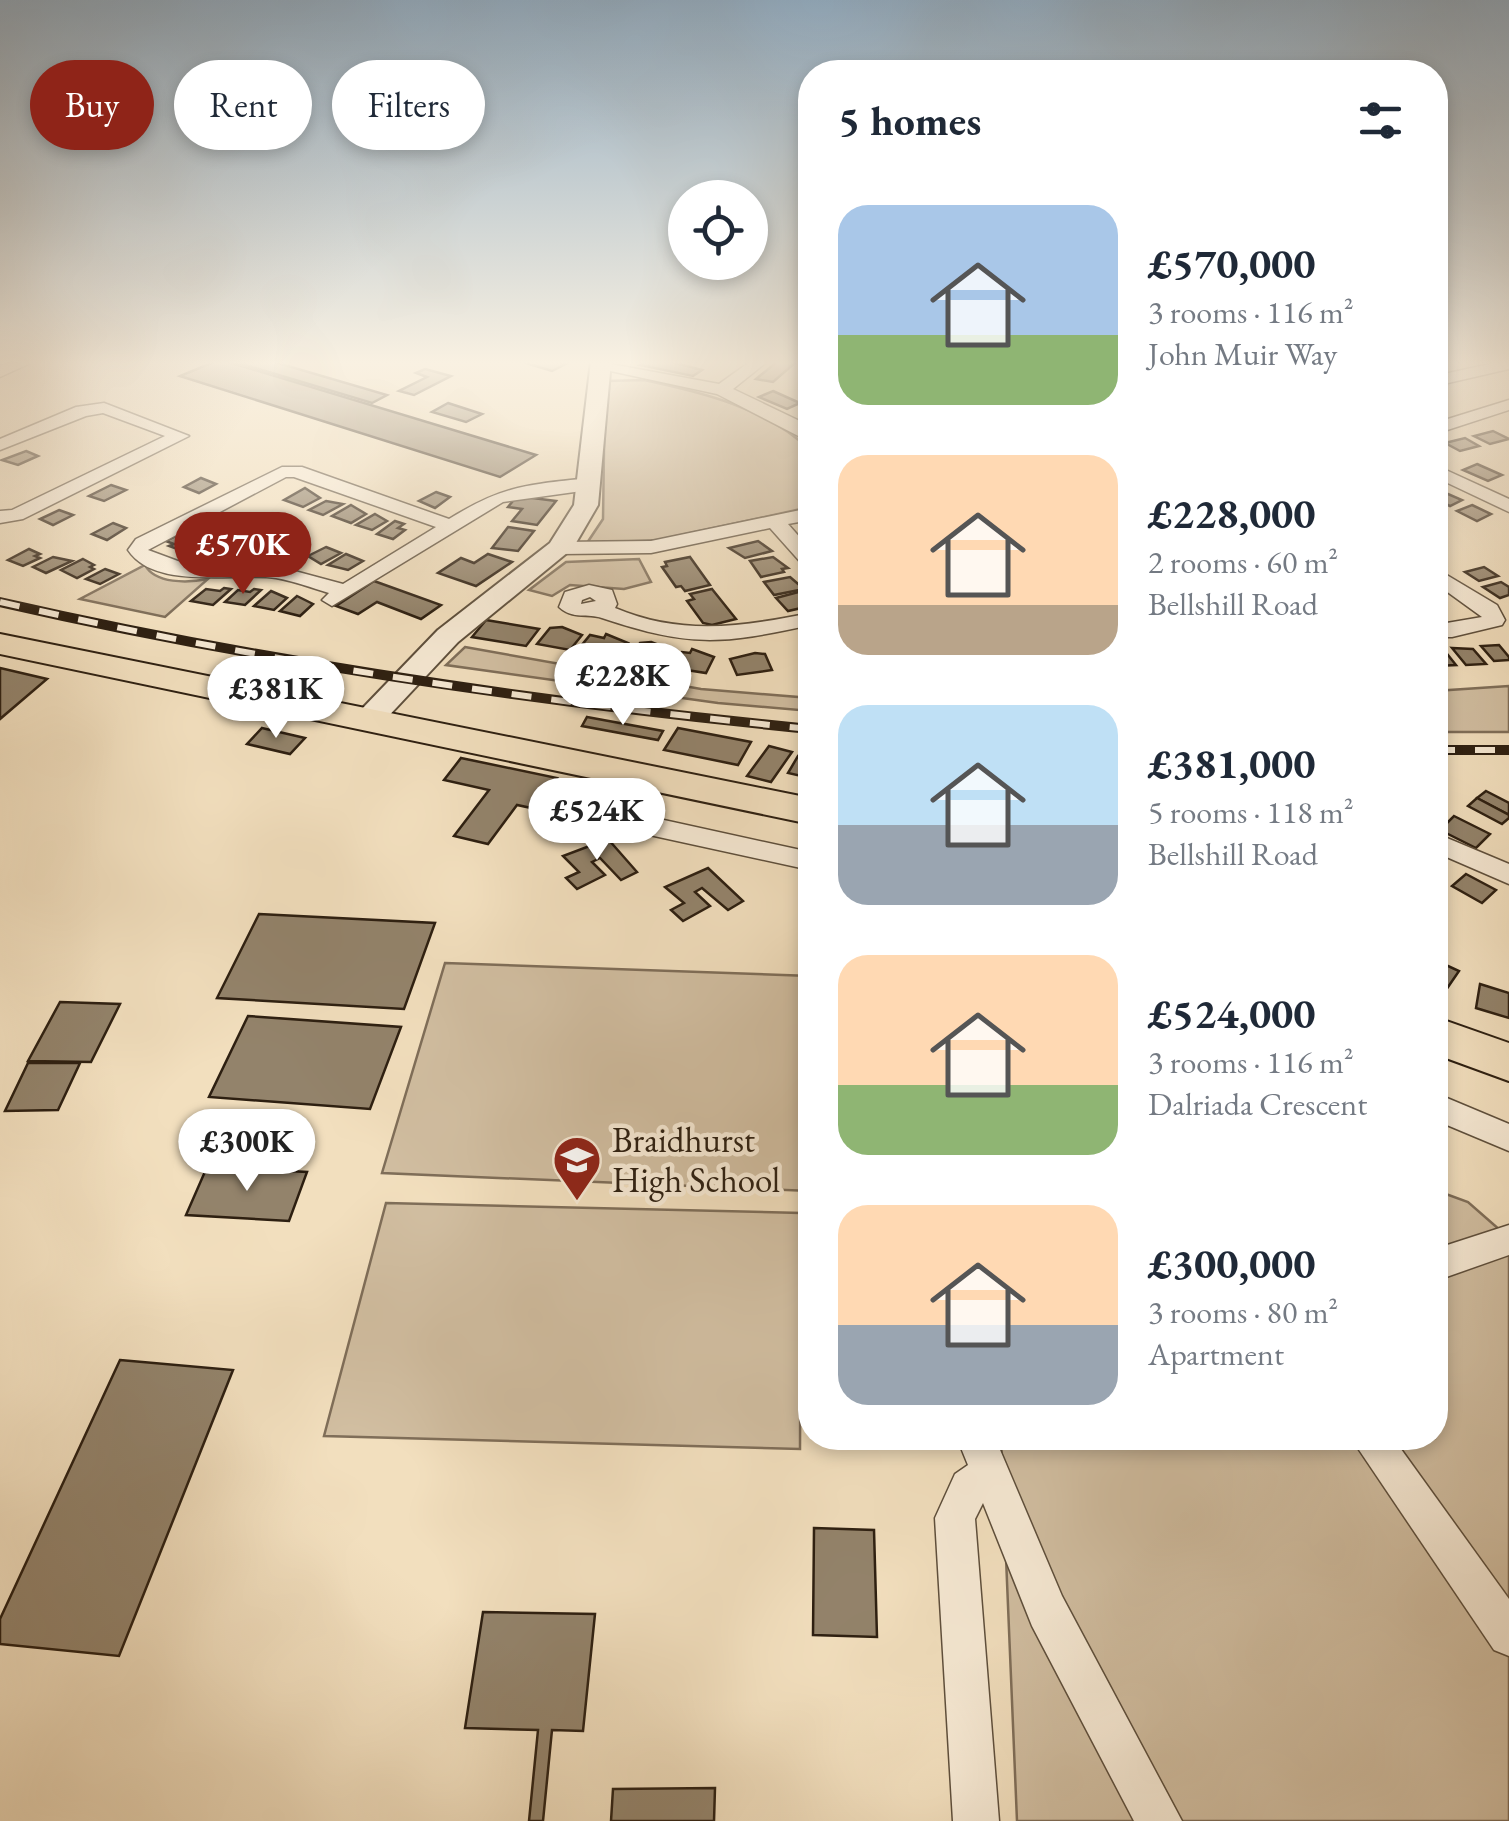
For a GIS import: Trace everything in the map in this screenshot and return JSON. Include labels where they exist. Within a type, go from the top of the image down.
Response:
[{"type":"main road","points":[[0,644],[798,809]]},
{"type":"main road","points":[[1448,1039],[1509,1062]]},
{"type":"street","points":[[0,518],[16,515],[159,446]]},
{"type":"street","points":[[372,718],[448,636],[560,548],[580,518],[589,484],[589,446]]},
{"type":"street","points":[[452,526],[296,470],[282,472],[138,550],[142,556],[192,573],[276,572],[338,596],[509,494],[589,484]]},
{"type":"street","points":[[1448,476],[1509,506]]},
{"type":"street","points":[[560,548],[651,546],[798,516]]},
{"type":"street","points":[[774,521],[798,548]]},
{"type":"street","points":[[1448,582],[1490,609],[1494,620],[1448,632]]},
{"type":"street","points":[[600,609],[618,618],[701,637],[734,636],[798,622]]},
{"type":"street","points":[[630,775],[610,808],[612,816],[622,821],[798,858]]},
{"type":"street","points":[[1448,847],[1506,870]]},
{"type":"street","points":[[1448,1112],[1509,1138]]},
{"type":"street","points":[[1448,1261],[1509,1240]]},
{"type":"street","points":[[1379,1450],[1509,1634]]},
{"type":"street","points":[[976,1821],[955,1518],[984,1455]]},
{"type":"street","points":[[984,1455],[1046,1611],[1159,1821]]},
{"type":"shaded area","points":[[604,446],[798,446],[798,510],[658,540],[587,543],[603,519]]},
{"type":"shaded area","points":[[639,559],[651,582],[624,589],[570,585],[552,596],[529,590],[566,562]]},
{"type":"shaded area","points":[[145,565],[164,579],[208,579],[165,617],[80,599]]},
{"type":"shaded area","points":[[465,647],[701,689],[798,697],[798,710],[718,703],[446,665]]},
{"type":"shaded area","points":[[1509,686],[1509,732],[1448,732],[1448,690]]},
{"type":"shaded area","points":[[445,963],[798,976],[798,1190],[382,1173]]},
{"type":"shaded area","points":[[1448,1195],[1468,1202],[1509,1238],[1509,1821],[1017,1821],[1002,1450],[1448,1450]]},
{"type":"shaded area","points":[[386,1203],[798,1213],[798,1449],[324,1436]]},
{"type":"building","points":[[402,446],[506,446],[536,455],[500,477]]},
{"type":"building","points":[[1451,446],[1479,446],[1460,451]]},
{"type":"building","points":[[26,451],[38,456],[18,465],[2,460]]},
{"type":"building","points":[[1477,464],[1502,475],[1488,481],[1463,470]]},
{"type":"building","points":[[201,478],[216,484],[199,493],[184,487]]},
{"type":"building","points":[[111,485],[126,490],[104,501],[89,496]]},
{"type":"building","points":[[305,488],[320,498],[303,507],[284,500]]},
{"type":"building","points":[[436,492],[450,497],[435,508],[419,501]]},
{"type":"building","points":[[1448,494],[1462,500],[1450,506]]},
{"type":"building","points":[[517,496],[556,501],[537,525],[512,521],[522,509],[508,507]]},
{"type":"building","points":[[326,501],[343,504],[323,515],[309,510]]},
{"type":"building","points":[[351,505],[366,514],[351,523],[332,516]]},
{"type":"building","points":[[1472,505],[1491,514],[1477,521],[1457,511]]},
{"type":"building","points":[[59,510],[73,515],[53,525],[40,519]]},
{"type":"building","points":[[375,514],[387,521],[372,530],[356,525]]},
{"type":"building","points":[[228,515],[242,521],[224,530],[210,524]]},
{"type":"building","points":[[395,521],[404,524],[398,528],[405,530],[393,539],[377,534]]},
{"type":"building","points":[[113,523],[126,528],[107,540],[92,534]]},
{"type":"building","points":[[508,527],[534,531],[518,551],[492,548]]},
{"type":"building","points":[[184,532],[199,537],[177,549],[169,546],[174,544],[166,541]]},
{"type":"building","points":[[203,540],[215,545],[195,556],[183,551]]},
{"type":"building","points":[[758,541],[772,551],[745,558],[729,548]]},
{"type":"building","points":[[224,547],[244,555],[227,565],[207,556]]},
{"type":"building","points":[[326,547],[341,553],[321,564],[308,556]]},
{"type":"building","points":[[29,549],[40,554],[35,556],[40,558],[23,566],[8,560]]},
{"type":"building","points":[[346,554],[363,561],[348,570],[328,565]]},
{"type":"building","points":[[488,554],[512,562],[476,586],[438,573],[461,558],[474,563]]},
{"type":"building","points":[[53,557],[72,561],[46,573],[33,567]]},
{"type":"building","points":[[690,557],[710,585],[685,591],[676,587],[662,567],[667,566],[665,562]]},
{"type":"building","points":[[773,557],[788,568],[782,569],[784,572],[761,577],[750,561]]},
{"type":"building","points":[[83,559],[94,569],[77,578],[61,570]]},
{"type":"building","points":[[1484,567],[1498,576],[1479,581],[1465,572]]},
{"type":"building","points":[[105,569],[119,574],[100,584],[86,579]]},
{"type":"building","points":[[790,577],[798,584],[798,590],[774,595],[764,582]]},
{"type":"building","points":[[374,581],[441,605],[421,619],[377,602],[358,614],[336,606]]},
{"type":"building","points":[[1501,582],[1509,587],[1509,595],[1500,598],[1483,587]]},
{"type":"building","points":[[206,589],[231,589],[213,605],[191,601]]},
{"type":"building","points":[[712,589],[736,619],[712,625],[703,623],[687,601],[694,599],[690,594]]},
{"type":"building","points":[[238,590],[261,590],[245,605],[225,602]]},
{"type":"building","points":[[271,591],[287,598],[274,610],[254,606]]},
{"type":"building","points":[[798,592],[798,609],[788,611],[776,598]]},
{"type":"building","points":[[297,596],[313,604],[300,616],[280,611]]},
{"type":"building","points":[[486,620],[539,629],[526,646],[472,637]]},
{"type":"building","points":[[562,627],[582,635],[570,650],[537,644],[550,628]]},
{"type":"building","points":[[606,634],[628,643],[615,659],[577,651],[590,635],[604,638]]},
{"type":"building","points":[[651,642],[672,650],[661,666],[628,660],[640,643]]},
{"type":"building","points":[[1499,645],[1509,660],[1494,661],[1481,646]]},
{"type":"building","points":[[1452,648],[1473,649],[1486,664],[1466,665]]},
{"type":"building","points":[[692,649],[714,657],[706,673],[674,668],[682,652],[690,653]]},
{"type":"building","points":[[765,654],[772,670],[737,675],[730,659]]},
{"type":"building","points":[[0,668],[47,679],[0,719]]},
{"type":"building","points":[[587,717],[663,731],[658,740],[582,726]]},
{"type":"building","points":[[262,728],[305,738],[290,754],[247,744]]},
{"type":"building","points":[[678,728],[751,742],[738,765],[664,750]]},
{"type":"building","points":[[769,746],[792,752],[771,782],[747,776]]},
{"type":"building","points":[[798,756],[798,775],[788,773]]},
{"type":"building","points":[[461,758],[557,778],[536,809],[517,805],[488,844],[454,836],[489,790],[444,780]]},
{"type":"building","points":[[1486,791],[1509,803],[1509,815],[1477,798]]},
{"type":"building","points":[[1477,798],[1509,818],[1502,824],[1468,806]]},
{"type":"building","points":[[1454,816],[1490,834],[1476,848],[1448,834],[1448,822]]},
{"type":"building","points":[[608,839],[637,872],[621,880],[600,858],[592,862],[605,875],[577,889],[566,878],[579,872],[563,856]]},
{"type":"building","points":[[708,868],[743,901],[728,910],[702,888],[695,892],[710,906],[683,921],[671,910],[684,903],[665,887]]},
{"type":"building","points":[[1466,874],[1496,890],[1482,903],[1452,886]]},
{"type":"building","points":[[259,914],[435,923],[404,1009],[217,998]]},
{"type":"building","points":[[1448,966],[1459,971],[1448,987]]},
{"type":"building","points":[[1480,984],[1509,993],[1509,1018],[1476,1008]]},
{"type":"building","points":[[60,1002],[120,1004],[91,1062],[28,1061]]},
{"type":"building","points":[[248,1016],[401,1027],[370,1109],[209,1097]]},
{"type":"building","points":[[28,1063],[80,1063],[58,1110],[5,1111]]},
{"type":"building","points":[[207,1167],[307,1172],[289,1221],[186,1215]]},
{"type":"building","points":[[120,1360],[233,1370],[119,1656],[0,1644],[0,1619]]},
{"type":"building","points":[[814,1528],[874,1530],[877,1637],[813,1635]]},
{"type":"building","points":[[483,1612],[595,1614],[583,1731],[552,1730],[543,1821],[529,1821],[538,1730],[465,1728]]},
{"type":"building","points":[[715,1788],[714,1821],[611,1821],[613,1789]]},
{"type":"railway","points":[[0,602],[201,644],[403,678],[798,728]]},
{"type":"railway","points":[[1448,750],[1509,750]]},
{"type":"place","name":"Braidhurst High School","points":[[577,1202]]}]
